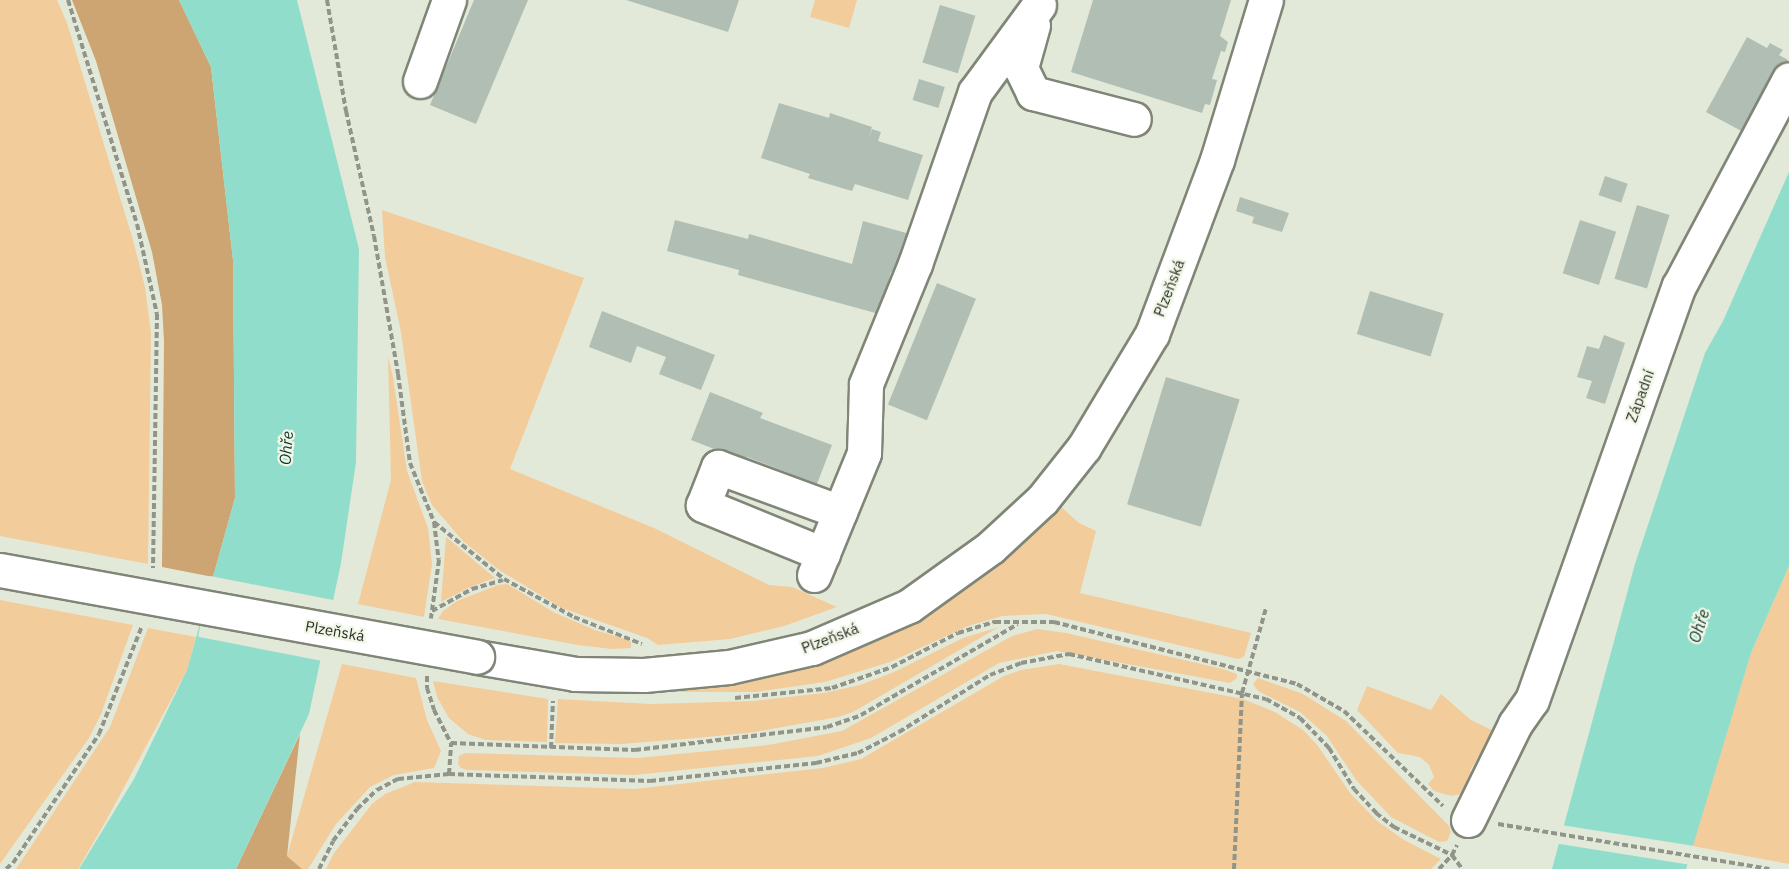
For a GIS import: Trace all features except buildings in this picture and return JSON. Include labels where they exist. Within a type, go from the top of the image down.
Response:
[{"type":"street","points":[[420,81],[449,0]]},
{"type":"street","name":"Plzeňská","points":[[0,570],[575,674],[644,675],[729,667],[812,648],[909,606],[991,547],[1042,500],[1084,447],[1152,334],[1217,160],[1266,0]]},
{"type":"street","points":[[1040,2],[1021,68],[1033,93],[1134,119]]},
{"type":"street","points":[[840,512],[718,467],[703,505],[819,564],[864,453],[866,384],[915,264],[975,92],[1040,2]]},
{"type":"street","name":"Západní","points":[[1468,820],[1515,724],[1532,700],[1679,286],[1789,79]]},
{"type":"path","points":[[68,0],[137,224],[157,314],[153,572]]},
{"type":"path","points":[[327,0],[346,111],[378,259],[398,374],[410,463],[434,522],[439,560],[430,620]]},
{"type":"path","points":[[434,522],[504,579],[574,617],[644,645]]},
{"type":"path","points":[[432,611],[472,589],[504,579]]},
{"type":"path","points":[[1234,869],[1242,693],[1246,671],[1266,608]]},
{"type":"path","points":[[6,869],[14,863],[99,734],[145,617]]},
{"type":"path","points":[[451,742],[635,750],[827,727],[861,715],[1019,623],[1054,622],[1297,684],[1344,711],[1442,806],[1468,820]]},
{"type":"path","points":[[319,869],[333,841],[357,809],[377,790],[398,778],[449,774],[650,781],[816,763],[868,748],[990,675],[1021,663],[1069,654],[1266,699],[1300,718],[1329,748],[1354,789],[1376,813],[1413,838],[1452,855],[1462,869]]},
{"type":"path","points":[[427,669],[428,688],[434,710],[451,742],[449,774]]},
{"type":"path","points":[[551,748],[554,693]]},
{"type":"path","points":[[1528,829],[1769,869]]},
{"type":"path","points":[[1438,869],[1452,855]]},
{"type":"shaded area","points":[[0,0],[57,0],[67,23],[133,240],[145,287],[151,333],[148,564],[0,536]]},
{"type":"shaded area","points":[[72,0],[179,0],[211,67],[233,260],[235,498],[213,577],[162,567],[164,341],[162,305],[152,252],[96,61]]},
{"type":"shaded area","points":[[815,0],[857,0],[849,28],[810,17]]},
{"type":"shaded area","points":[[382,210],[584,278],[510,469],[654,528],[769,585],[792,587],[837,607],[784,626],[730,639],[658,645],[647,638],[562,608],[499,570],[463,541],[432,505],[422,481],[401,332],[385,257]]},
{"type":"shaded area","points":[[388,357],[407,471],[428,528],[432,564],[424,617],[358,604],[391,480]]},
{"type":"shaded area","points":[[1058,504],[1079,523],[1096,531],[1080,593],[1251,633],[1244,657],[1238,659],[1046,614],[1002,616],[968,626],[890,662],[825,682],[755,692],[660,692],[733,685],[768,677],[863,644],[923,615],[978,580],[1034,531]]},
{"type":"shaded area","points":[[446,537],[495,578],[470,587],[441,602]]},
{"type":"shaded area","points":[[1789,566],[1789,864],[1692,846],[1751,653]]},
{"type":"shaded area","points":[[507,584],[555,613],[595,630],[631,641],[631,648],[612,649],[578,645],[438,619],[443,611],[457,601],[498,585]]},
{"type":"shaded area","points":[[0,600],[133,625],[101,714],[89,738],[0,864]]},
{"type":"shaded area","points":[[999,627],[853,712],[838,717],[755,732],[697,738],[621,744],[555,743],[558,699],[651,704],[753,701],[824,693],[860,685],[894,672],[963,638]]},
{"type":"shaded area","points":[[148,628],[196,637],[187,670],[107,819],[78,869],[16,869],[110,727]]},
{"type":"shaded area","points":[[1037,629],[1066,633],[1223,669],[1237,674],[1237,678],[1230,683],[1057,651],[999,663],[871,738],[818,756],[635,775],[467,770],[458,764],[459,756],[465,753],[638,758],[768,745],[842,731],[1012,636]]},
{"type":"shaded area","points":[[342,664],[416,678],[427,720],[441,751],[434,768],[394,775],[370,787],[336,824],[308,869],[302,869],[287,856]]},
{"type":"shaded area","points":[[1059,664],[1243,699],[1275,712],[1303,730],[1318,746],[1350,793],[1377,821],[1404,840],[1441,859],[1431,869],[326,869],[334,853],[372,804],[385,794],[415,782],[635,789],[823,768],[861,759],[1004,676],[1021,670]]},
{"type":"shaded area","points":[[1258,678],[1303,694],[1346,721],[1449,826],[1451,832],[1447,841],[1439,842],[1391,817],[1356,780],[1327,736],[1300,712],[1258,691],[1253,684]]},
{"type":"shaded area","points":[[433,681],[548,699],[547,742],[486,740],[468,734],[449,718],[437,697]]},
{"type":"shaded area","points":[[1367,686],[1431,710],[1441,694],[1471,720],[1498,733],[1486,761],[1478,757],[1470,771],[1477,778],[1466,793],[1451,796],[1434,791],[1428,784],[1434,777],[1429,765],[1420,757],[1398,753],[1357,710]]},
{"type":"shaded area","points":[[300,734],[287,856],[302,869],[236,869]]},
{"type":"water","name":"Ohře","points":[[179,0],[297,0],[359,249],[356,462],[341,563],[309,714],[236,869],[79,869],[134,779],[187,670],[235,498],[233,260],[211,67]]},
{"type":"water","name":"Ohře","points":[[1789,172],[1789,566],[1751,653],[1686,869],[1552,869],[1635,564],[1705,353],[1723,321]]},
{"type":"pier","points":[[210,576],[336,600],[324,661],[198,637]]},
{"type":"pier","points":[[1561,825],[1694,846],[1691,865],[1558,844]]}]
